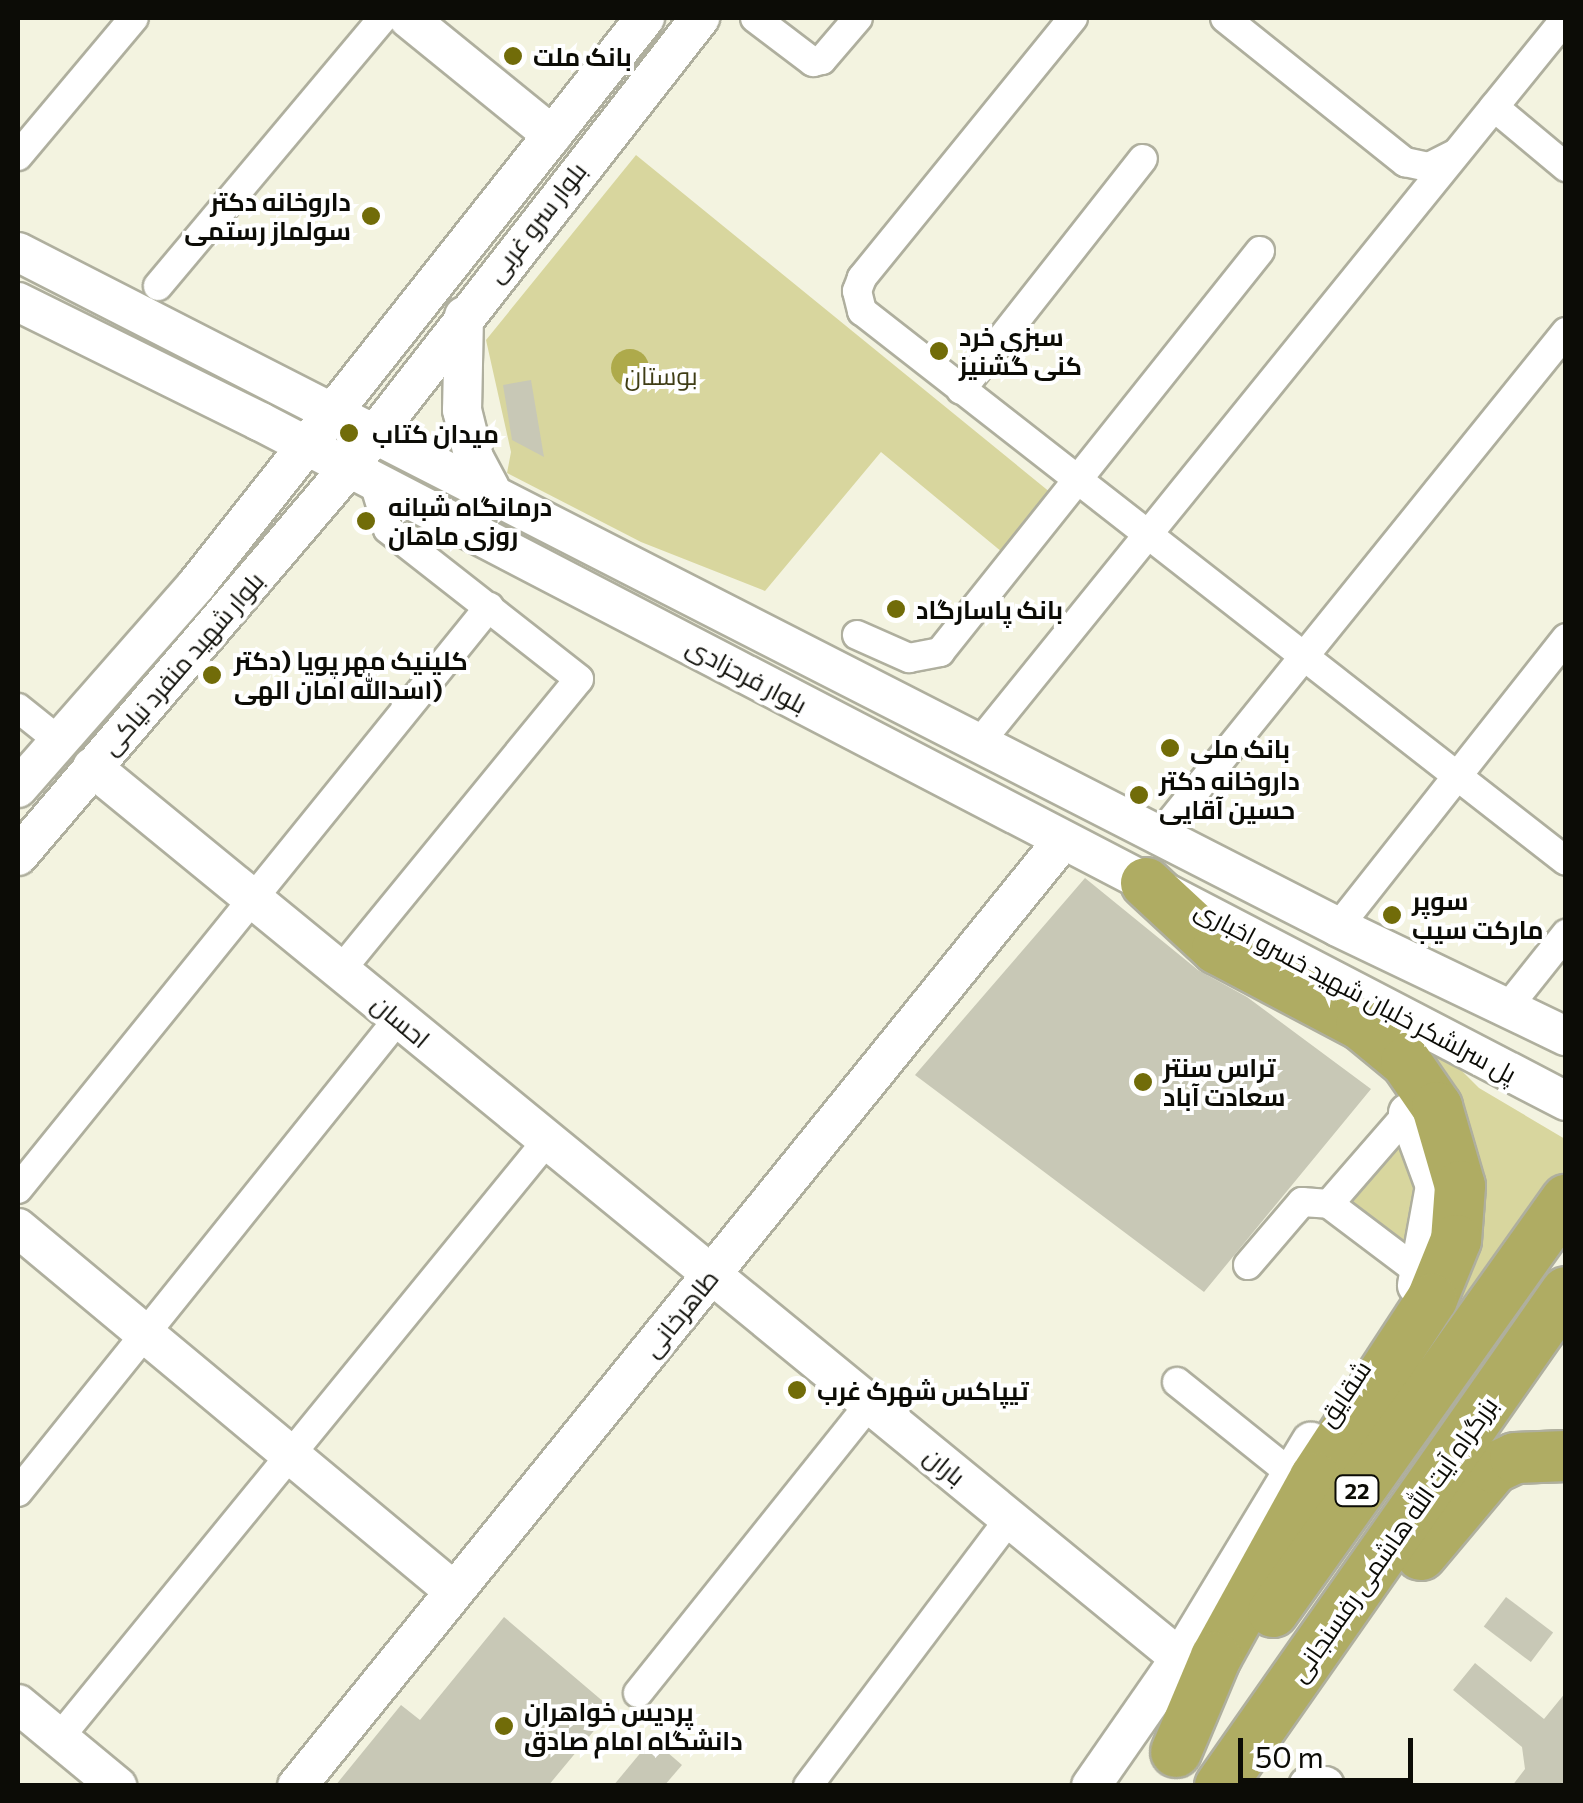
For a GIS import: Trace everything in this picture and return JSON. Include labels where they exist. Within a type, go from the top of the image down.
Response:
[{"type":"highway","points":[[1146,883],[1217,949],[1361,1025],[1406,1062],[1443,1121],[1460,1186],[1456,1240],[1432,1299],[1315,1478],[1216,1657],[1164,1769]]},
{"type":"highway","name":"22","points":[[1164,1769],[1566,1200]]},
{"type":"highway","name":"بزرگراه آیت الله هاشمی رفسنجانی","points":[[1225,1780],[1566,1292]]},
{"type":"highway","points":[[1225,1780],[1267,1755],[1494,1468],[1515,1458],[1566,1456]]},
{"type":"main road","points":[[408,18],[552,136]]},
{"type":"main road","name":"بلوار سرو غربی","points":[[304,447],[645,18]]},
{"type":"main road","name":"بلوار سرو غربی","points":[[376,430],[700,18]]},
{"type":"main road","points":[[18,252],[186,341],[332,410]]},
{"type":"main road","points":[[18,302],[304,447]]},
{"type":"main road","points":[[464,314],[458,354],[462,410],[474,458],[490,488]]},
{"type":"main road","points":[[164,377],[192,372],[198,363],[186,341]]},
{"type":"main road","name":"بلوار فرحزادی","points":[[332,410],[490,488],[1159,836]]},
{"type":"main road","name":"بلوار شهید منفرد نیاکی","points":[[18,856],[92,767],[361,478],[376,430]]},
{"type":"main road","name":"بلوار فرحزادی","points":[[304,447],[1146,883]]},
{"type":"main road","name":"بلوار شهید منفرد نیاکی","points":[[18,788],[197,584],[304,447]]},
{"type":"main road","points":[[610,604],[609,578],[634,563]]},
{"type":"main road","name":"احسان","points":[[92,767],[709,1277]]},
{"type":"main road","name":"پل سرلشکر خلبان شهید خسرو اخباری","points":[[1159,836],[1566,1036]]},
{"type":"main road","name":"طاهرخانی","points":[[296,1786],[1063,840]]},
{"type":"main road","name":"پل سرلشکر خلبان شهید خسرو اخباری","points":[[1146,883],[1566,1101]]},
{"type":"main road","name":"شقایق","points":[[1091,1786],[1180,1658],[1290,1473],[1423,1276],[1435,1186],[1408,1113]]},
{"type":"main road","points":[[18,1228],[454,1592]]},
{"type":"main road","name":"باران","points":[[709,1277],[1180,1658]]},
{"type":"main road","points":[[18,1704],[117,1786]]},
{"type":"main road","points":[[1308,1786],[1325,1786]]},
{"type":"street","points":[[18,156],[134,18]]},
{"type":"street","points":[[158,286],[383,18]]},
{"type":"street","points":[[756,18],[813,62],[858,18]]},
{"type":"street","points":[[1073,18],[862,278],[857,291],[862,310],[1566,861]]},
{"type":"street","points":[[1226,18],[1405,162],[1429,166],[1457,152]]},
{"type":"street","points":[[980,742],[1566,18]]},
{"type":"street","points":[[1494,107],[1566,166]]},
{"type":"street","points":[[960,390],[1143,159]]},
{"type":"street","points":[[857,636],[909,658],[940,652],[1260,250]]},
{"type":"street","points":[[1159,836],[1566,332]]},
{"type":"street","points":[[340,971],[579,679],[388,529],[361,478]]},
{"type":"street","points":[[18,1189],[489,608]]},
{"type":"street","points":[[1338,927],[1566,638]]},
{"type":"street","points":[[18,708],[58,740]]},
{"type":"street","points":[[1507,1008],[1566,934]]},
{"type":"street","points":[[18,1492],[398,1019]]},
{"type":"street","points":[[1329,1204],[1408,1113]]},
{"type":"street","points":[[59,1738],[546,1142]]},
{"type":"street","points":[[1248,1265],[1302,1202],[1329,1204],[1423,1276]]},
{"type":"street","points":[[1178,1382],[1290,1473]]},
{"type":"street","points":[[638,1692],[869,1406]]},
{"type":"street","points":[[808,1786],[1010,1518]]},
{"type":"green space","name":"بوستان","points":[[636,155],[1051,493],[1002,552],[881,452],[765,591],[641,542],[507,473],[511,452],[486,340]]},
{"type":"green space","points":[[1380,1030],[1449,1058],[1479,1088],[1565,1139],[1565,1177],[1271,1569],[1452,1273]]},
{"type":"green space","points":[[1395,1136],[1419,1151],[1412,1252],[1349,1204],[1348,1195]]},
{"type":"shaded area","points":[[630,349],[643,355],[649,368],[643,381],[630,387],[617,381],[611,368],[617,355]]},
{"type":"building","points":[[531,380],[544,457],[512,440],[503,385]]},
{"type":"building","name":"تراس سنتر سعادت آباد","points":[[1085,878],[1198,970],[1247,997],[1371,1089],[1204,1292],[915,1075]]},
{"type":"building","points":[[1506,1597],[1553,1633],[1531,1662],[1484,1627]]},
{"type":"building","name":"پردیس خواهران دانشگاه امام صادق","points":[[504,1617],[612,1709],[548,1786],[335,1786],[401,1705],[420,1720]]},
{"type":"building","points":[[1475,1663],[1544,1719],[1566,1692],[1566,1786],[1512,1786],[1525,1769],[1522,1747],[1453,1690]]},
{"type":"building","points":[[652,1739],[682,1765],[664,1786],[613,1786]]},
{"type":"place","name":"بانک ملت","points":[[513,56]]},
{"type":"place","name":"داروخانه دکتر سولماز رستمی","points":[[371,216]]},
{"type":"place","name":"سبزی خرد کنی گشنیز","points":[[939,351]]},
{"type":"place","name":"میدان کتاب","points":[[349,433]]},
{"type":"place","name":"درمانگاه شبانه روزی ماهان","points":[[366,521]]},
{"type":"place","name":"بانک پاسارگاد","points":[[896,609]]},
{"type":"place","name":"کلینیک مهر پویا (دکتر اسدالله امان الهی)","points":[[212,675]]},
{"type":"place","name":"بانک ملی","points":[[1170,748]]},
{"type":"place","name":"داروخانه دکتر حسین آقایی","points":[[1139,795]]},
{"type":"place","name":"سوپر مارکت سیب","points":[[1392,915]]},
{"type":"place","name":"تراس سنتر سعادت آباد","points":[[1143,1082]]},
{"type":"place","name":"تیپاکس شهرک غرب","points":[[797,1390]]},
{"type":"place","name":"پردیس خواهران دانشگاه امام صادق","points":[[504,1726]]}]
